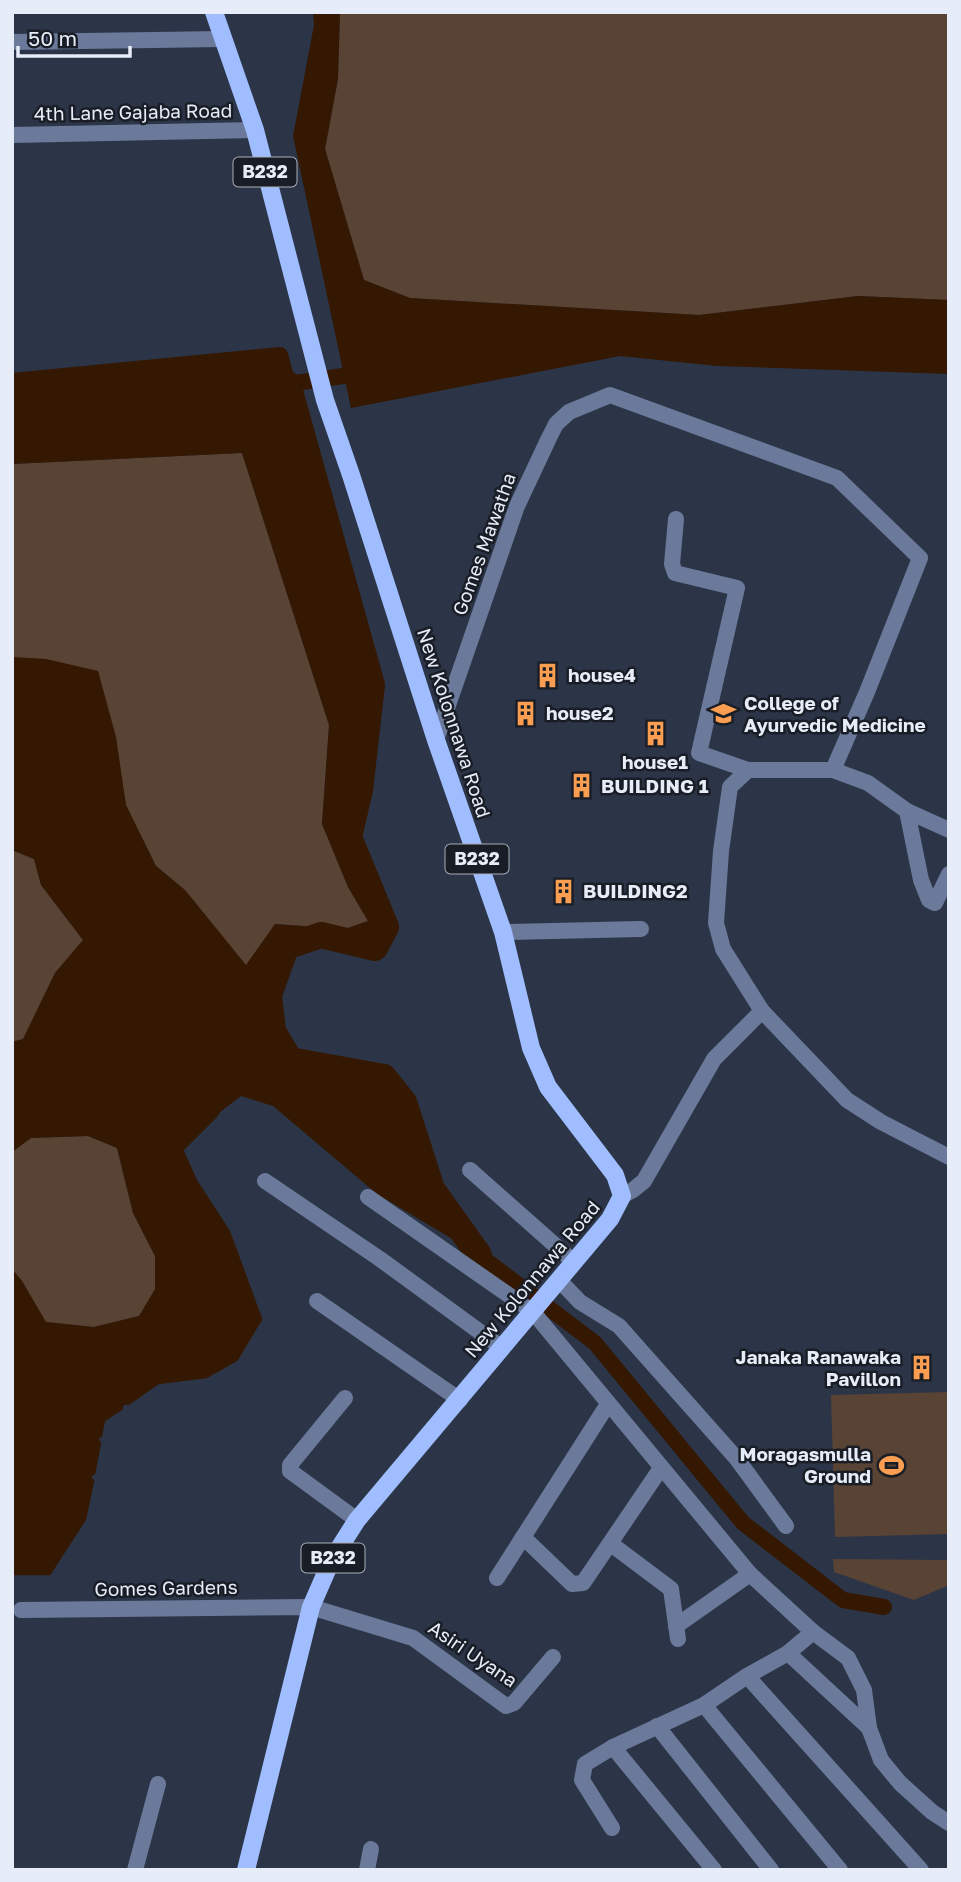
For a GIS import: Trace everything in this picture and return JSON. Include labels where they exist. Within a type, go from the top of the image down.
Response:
[{"type":"main road","name":"B232","points":[[214,12],[255,131]]},
{"type":"main road","name":"New Kolonnawa Road","points":[[246,1870],[311,1607],[331,1561],[357,1520],[575,1262],[610,1219],[622,1196],[615,1175],[548,1087],[531,1048],[503,932],[436,740],[351,475],[324,400],[255,131]]},
{"type":"street","points":[[12,42],[223,39]]},
{"type":"street","name":"4th Lane Gajaba Road","points":[[12,135],[255,131]]},
{"type":"street","name":"Gomes Mawatha","points":[[436,740],[517,506],[556,424],[569,412],[610,395],[837,478],[920,558],[833,770]]},
{"type":"street","points":[[676,519],[672,564],[675,573],[737,588],[699,753],[748,770],[833,770],[868,783],[907,811],[949,830]]},
{"type":"street","points":[[748,770],[730,787],[721,851],[716,923],[723,949],[762,1011],[847,1100],[881,1122],[949,1157]]},
{"type":"street","points":[[907,811],[921,880],[929,900],[935,903],[949,874]]},
{"type":"street","points":[[503,932],[641,929]]},
{"type":"street","points":[[622,1196],[644,1181],[715,1059],[762,1011]]},
{"type":"street","points":[[470,1170],[575,1262]]},
{"type":"street","points":[[265,1181],[380,1259],[502,1348]]},
{"type":"street","points":[[368,1197],[535,1310],[608,1404],[750,1574],[813,1632],[848,1658],[864,1690],[869,1728],[881,1760],[900,1783],[932,1812],[949,1823]]},
{"type":"street","points":[[557,1282],[580,1302],[619,1326],[737,1459],[786,1525]]},
{"type":"street","points":[[317,1301],[460,1400]]},
{"type":"street","points":[[345,1398],[290,1465],[290,1471],[357,1520]]},
{"type":"street","points":[[497,1578],[608,1404]]},
{"type":"street","points":[[523,1537],[572,1584],[583,1583],[661,1468]]},
{"type":"street","points":[[611,1544],[671,1589],[677,1633],[750,1574]]},
{"type":"street","name":"Gomes Gardens","points":[[21,1611],[311,1607]]},
{"type":"street","name":"Asiri Uyana","points":[[311,1607],[413,1639],[506,1706],[514,1703],[553,1657]]},
{"type":"street","points":[[612,1828],[582,1780],[585,1763],[613,1747],[704,1705],[788,1653],[813,1632]]},
{"type":"street","points":[[788,1653],[869,1728]]},
{"type":"street","points":[[747,1676],[921,1870]]},
{"type":"street","points":[[704,1705],[840,1870]]},
{"type":"street","points":[[657,1726],[771,1870]]},
{"type":"street","points":[[613,1747],[714,1870]]},
{"type":"street","points":[[135,1870],[158,1784]]},
{"type":"street","points":[[367,1870],[371,1849]]},
{"type":"shaded area","points":[[313,12],[340,12],[338,79],[325,149],[364,280],[410,298],[699,315],[858,296],[949,300],[949,374],[717,366],[620,356],[351,408],[293,136],[314,25]]},
{"type":"shaded area","points":[[340,12],[949,12],[949,300],[858,296],[699,315],[410,298],[364,280],[325,149],[338,79]]},
{"type":"shaded area","points":[[280,355],[372,685],[360,790],[349,837],[386,927],[375,948],[321,935],[286,947],[272,992],[271,1016],[290,1060],[384,1077],[404,1102],[432,1189],[479,1255],[377,1194],[273,1106],[241,1096],[215,1116],[181,1150],[195,1181],[228,1232],[260,1319],[236,1359],[206,1376],[158,1382],[103,1420],[84,1519],[49,1573],[12,1573],[12,1269],[46,1322],[94,1327],[139,1316],[155,1289],[155,1256],[133,1213],[117,1148],[88,1136],[31,1138],[12,1152],[12,1042],[23,1039],[55,973],[83,940],[41,885],[34,859],[12,850],[12,657],[46,659],[98,671],[116,737],[126,805],[156,866],[185,890],[246,965],[275,924],[345,929],[368,921],[348,887],[322,824],[329,725],[242,453],[12,464],[12,381]]},
{"type":"shaded area","points":[[242,453],[329,725],[322,824],[348,887],[368,921],[345,929],[275,924],[246,966],[185,890],[156,866],[126,806],[115,737],[98,671],[12,657],[12,464]]},
{"type":"shaded area","points":[[12,850],[34,859],[41,885],[83,940],[55,973],[23,1039],[12,1042]]},
{"type":"shaded area","points":[[88,1136],[117,1148],[133,1213],[155,1256],[156,1289],[139,1316],[94,1327],[45,1322],[22,1281],[12,1269],[12,1152],[31,1138]]},
{"type":"shaded area","name":"Moragasmulla Ground","points":[[949,1392],[949,1534],[835,1537],[831,1395]]},
{"type":"shaded area","points":[[833,1559],[949,1560],[949,1585],[914,1600],[834,1572]]},
{"type":"waterway","points":[[12,381],[280,355],[288,384],[343,376],[361,366]]},
{"type":"waterway","points":[[288,384],[372,685],[360,790],[349,837],[386,927],[375,948],[321,935],[286,947],[269,995],[273,1031],[290,1060],[384,1077],[404,1102],[432,1189],[479,1255]]},
{"type":"waterway","points":[[128,1403],[158,1382],[206,1376],[236,1359],[260,1319],[228,1232],[195,1181],[181,1150],[218,1111]]},
{"type":"waterway","points":[[479,1255],[595,1343],[743,1523],[843,1600],[884,1607]]},
{"type":"waterway","points":[[100,1435],[103,1420],[121,1408]]},
{"type":"waterway","points":[[93,1473],[99,1443]]},
{"type":"waterway","points":[[12,1573],[49,1573],[84,1519],[92,1481]]},
{"type":"place","name":"house4","points":[[548,675]]},
{"type":"place","name":"house2","points":[[526,713]]},
{"type":"place","name":"College of Ayurvedic Medicine","points":[[724,714]]},
{"type":"place","name":"house1","points":[[655,734]]},
{"type":"place","name":"BUILDING 1","points":[[581,786]]},
{"type":"place","name":"BUILDING2","points":[[563,891]]},
{"type":"place","name":"Janaka Ranawaka Pavillon","points":[[921,1368]]},
{"type":"place","name":"Moragasmulla Ground","points":[[891,1465]]}]
